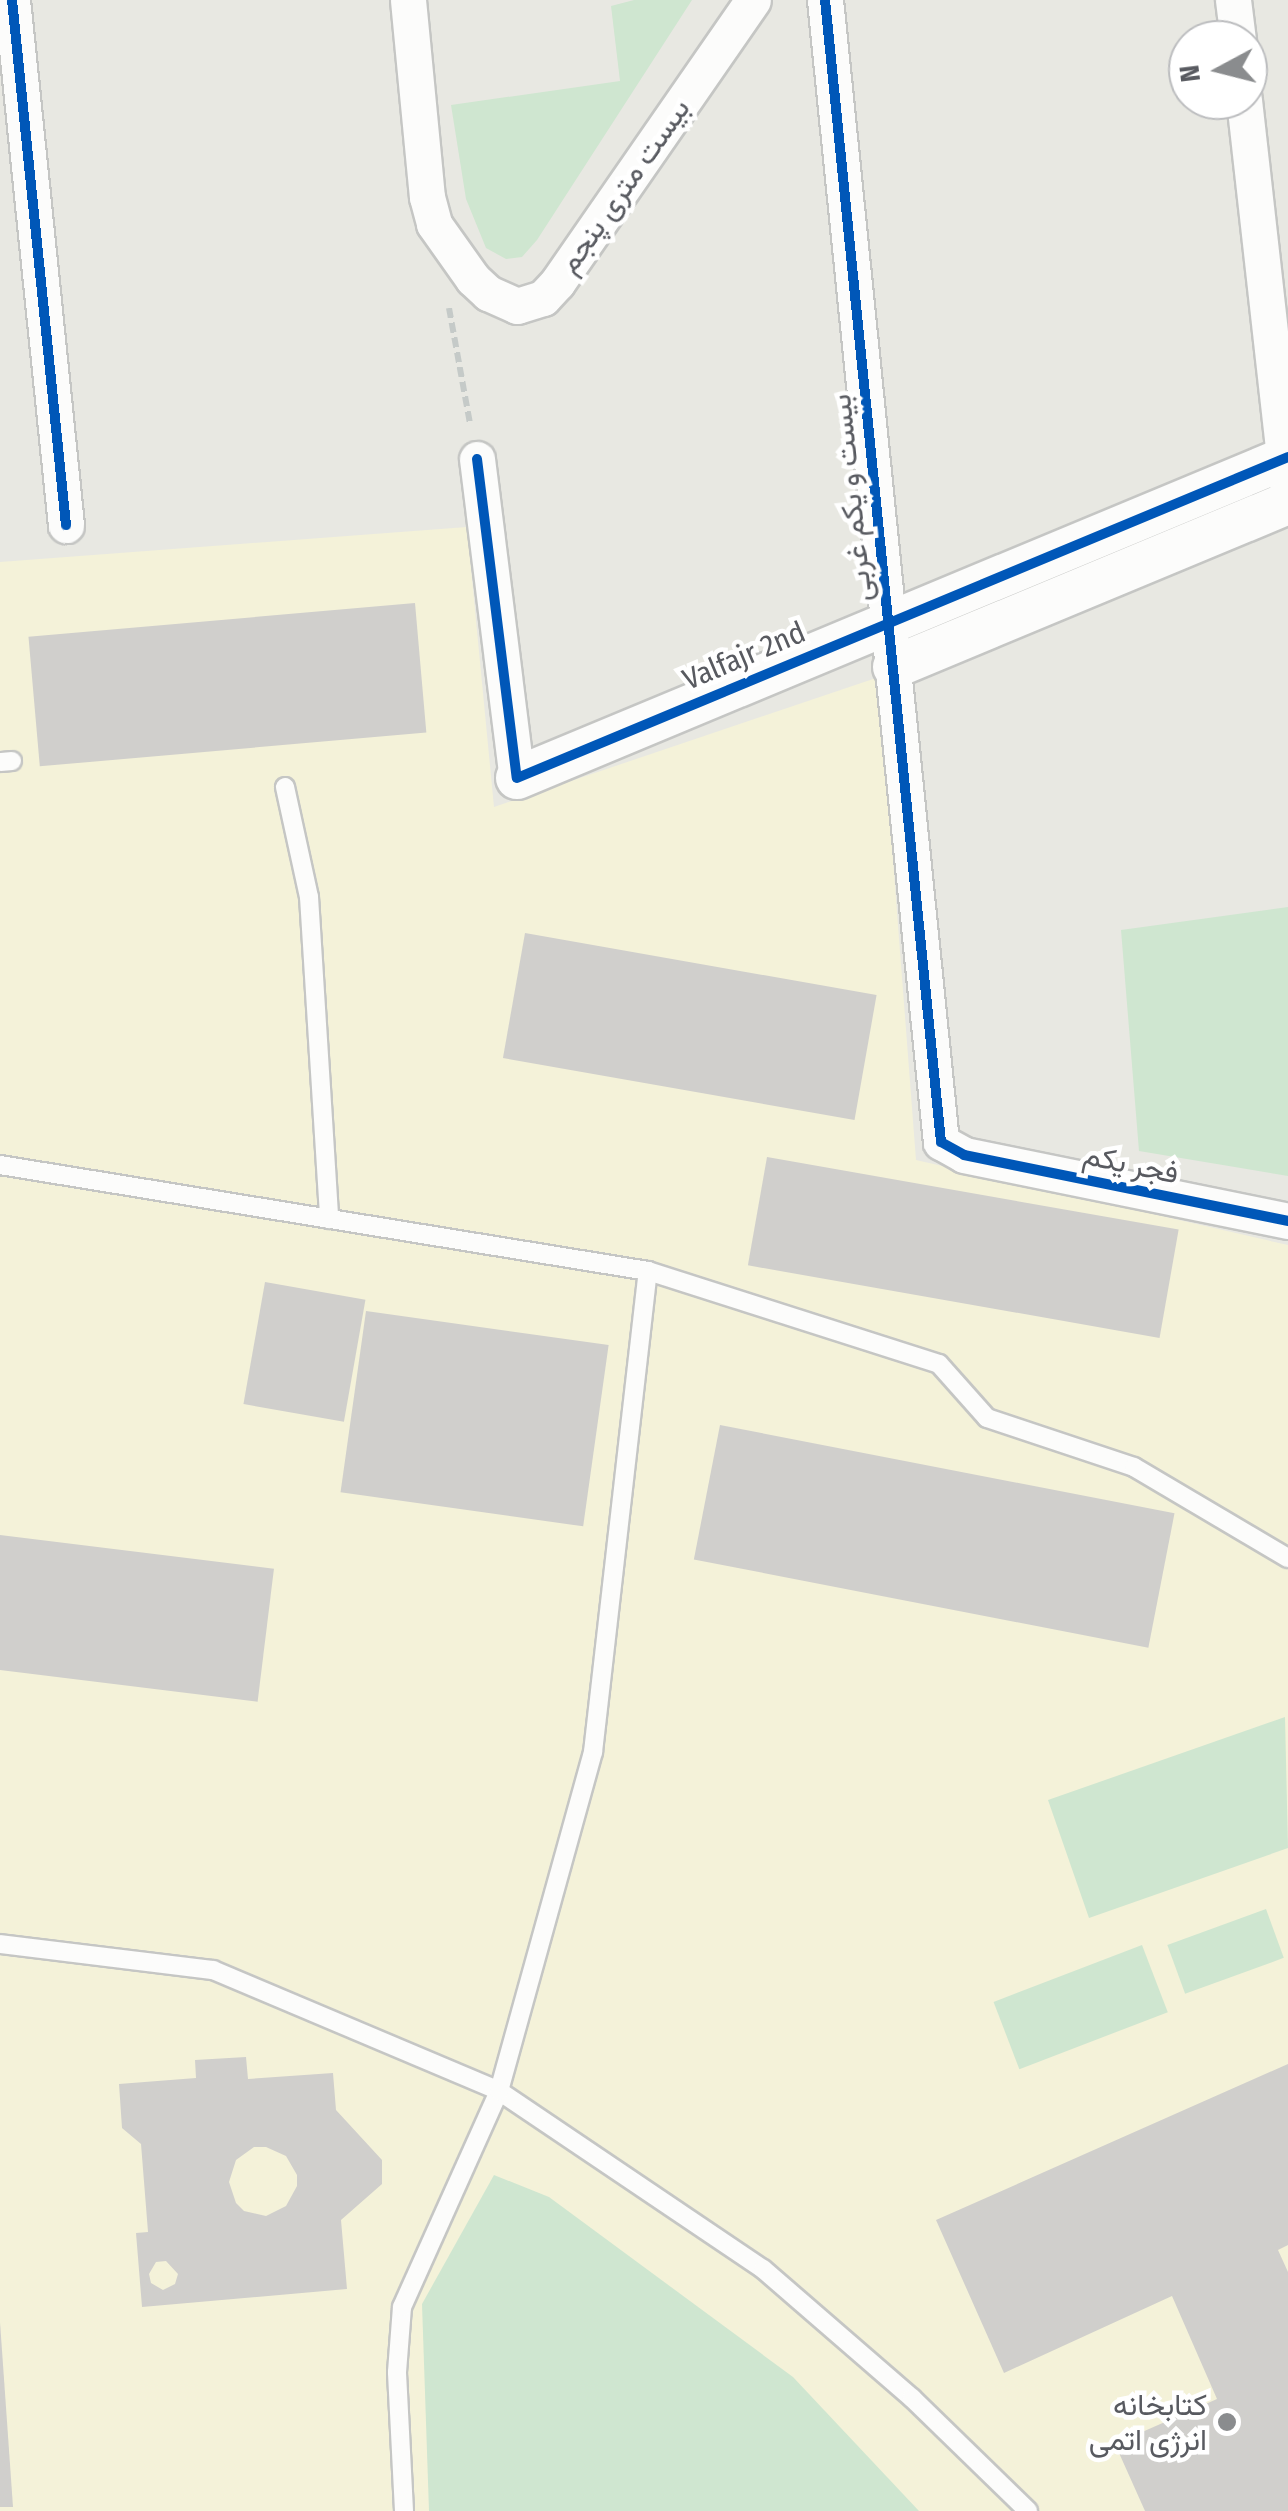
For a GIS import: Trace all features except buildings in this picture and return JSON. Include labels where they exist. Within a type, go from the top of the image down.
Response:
[{"type":"street","points":[[12,0],[66,525]]},
{"type":"street","name":"بیست متری پنجم","points":[[408,0],[427,197],[434,224],[488,293],[517,306],[543,298],[753,0]]},
{"type":"street","name":"بیست و یکم غربی","points":[[824,0],[890,623],[936,1130],[947,1148],[964,1155]]},
{"type":"street","points":[[1246,120],[1287,470]]},
{"type":"street","name":"Valfajr 2nd","points":[[477,459],[517,778],[890,623],[1287,470]]},
{"type":"street","points":[[894,668],[1288,503]]},
{"type":"street","name":"فجر یکم","points":[[964,1155],[1288,1222]]},
{"type":"lane","points":[[286,787],[309,897],[329,1218]]},
{"type":"lane","points":[[0,1165],[648,1271],[939,1364],[987,1418],[1134,1467],[1288,1558]]},
{"type":"lane","points":[[404,2511],[397,2372],[402,2307],[499,2091],[593,1752],[648,1271]]},
{"type":"lane","points":[[0,1944],[213,1970],[499,2091],[763,2269],[912,2398],[1028,2511]]},
{"type":"path","points":[[448,302],[477,459]]},
{"type":"shaded area","points":[[467,527],[494,807],[879,677],[916,1160],[1288,1245],[1288,2511],[0,2511],[0,562]]},
{"type":"green space","points":[[634,0],[692,0],[537,240],[522,257],[506,259],[486,248],[466,199],[451,105],[620,81],[611,6]]},
{"type":"green space","points":[[1288,907],[1288,1176],[1139,1151],[1121,930]]},
{"type":"green space","points":[[1285,1717],[1288,1848],[1089,1918],[1048,1800]]},
{"type":"green space","points":[[1266,1909],[1284,1958],[1185,1994],[1167,1945]]},
{"type":"green space","points":[[1142,1945],[1168,2012],[1019,2069],[994,2002]]},
{"type":"green space","points":[[494,2175],[549,2197],[793,2377],[919,2511],[429,2511],[422,2304]]},
{"type":"cycle path","points":[[12,0],[66,525]]},
{"type":"cycle path","points":[[825,0],[941,1142],[964,1155],[1288,1221]]},
{"type":"cycle path","points":[[477,459],[517,778],[1288,457]]},
{"type":"place","name":"کتابخانه انرژی اتمی","points":[[1227,2422]]}]
